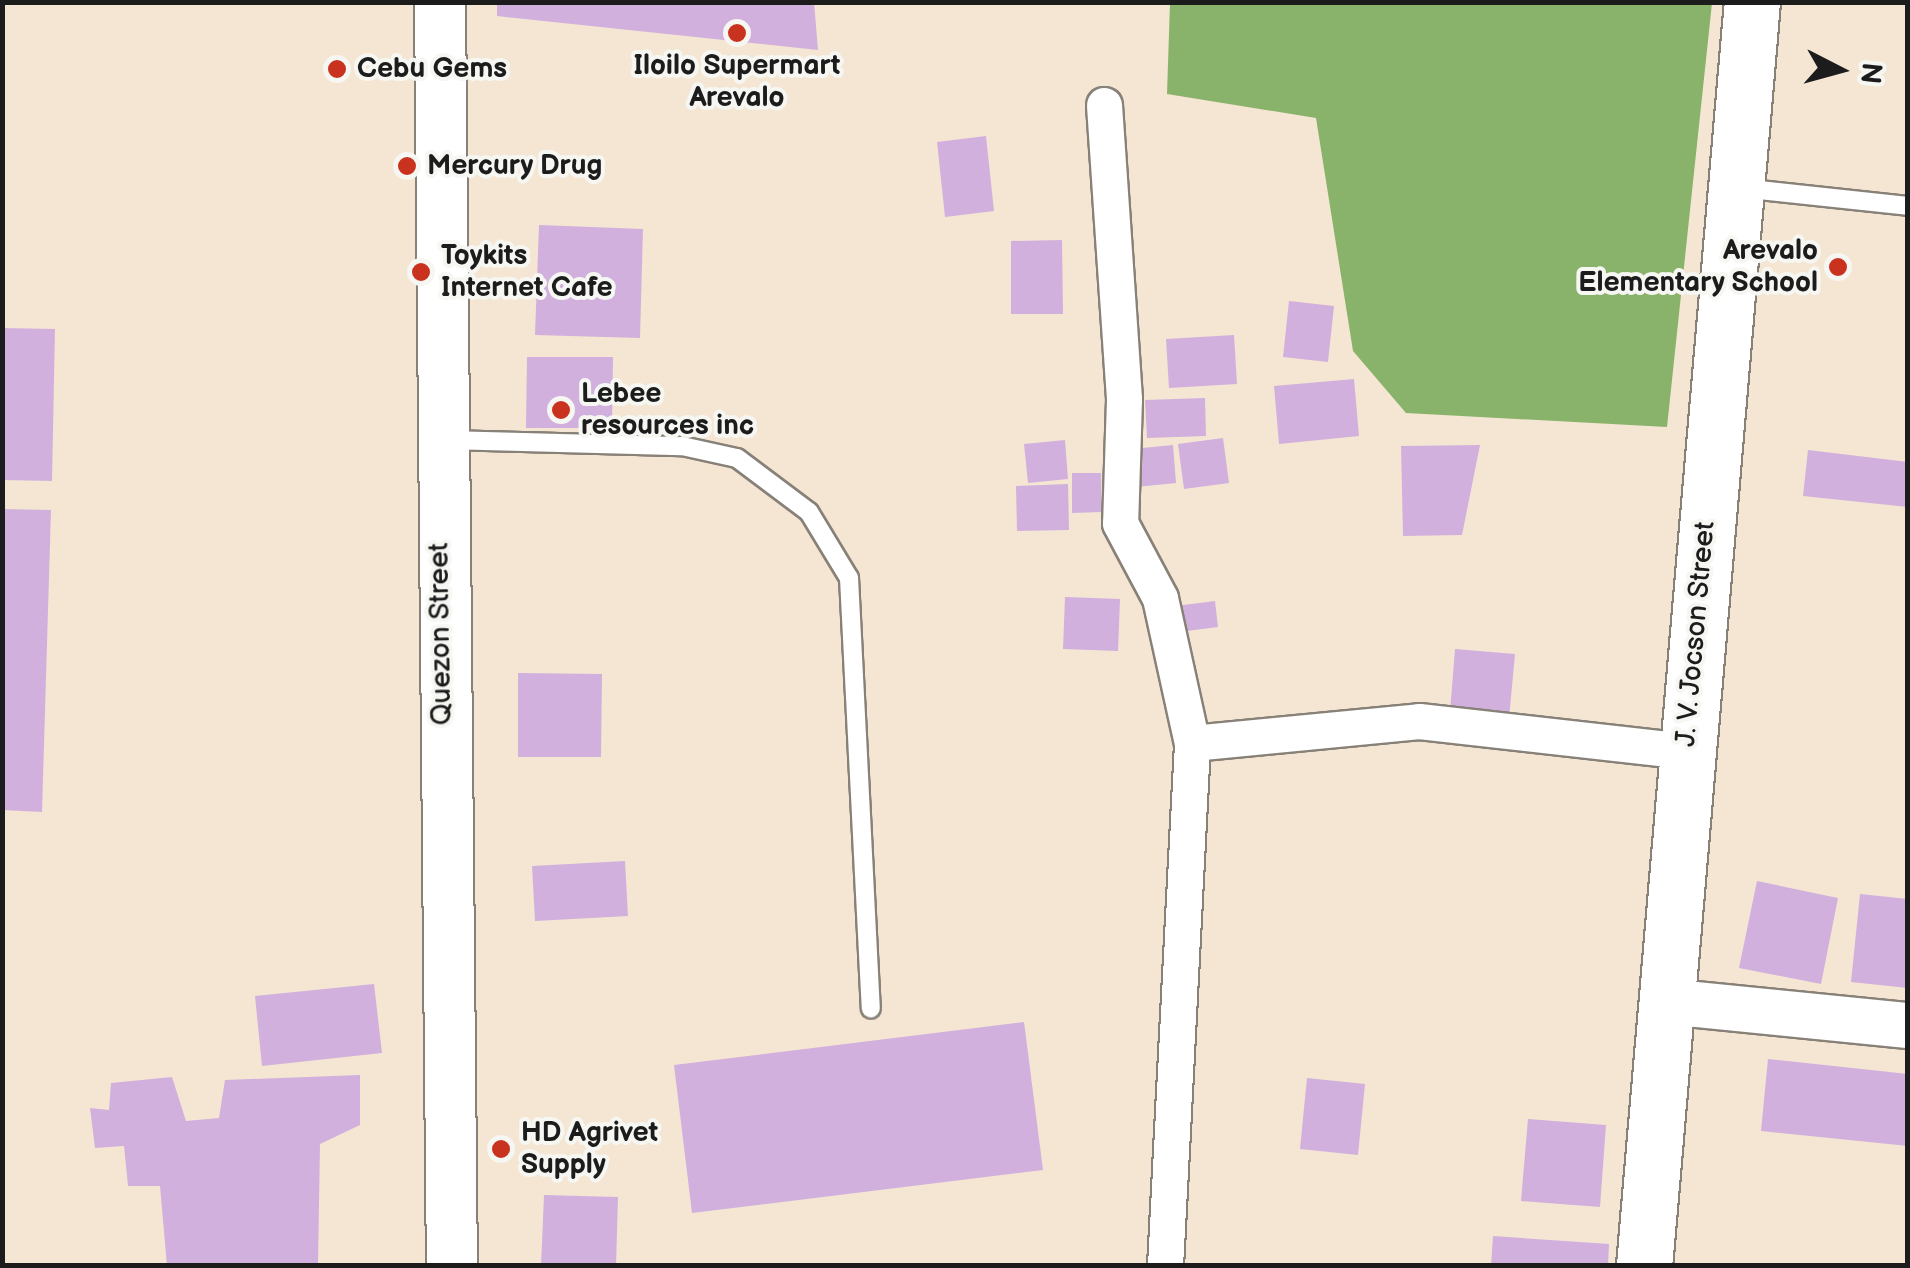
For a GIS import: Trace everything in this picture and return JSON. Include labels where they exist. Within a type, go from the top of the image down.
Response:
[{"type":"main road","name":"Quezon Street","points":[[440,2],[438,440],[452,1266]]},
{"type":"main road","name":"J. V. Jocson Street","points":[[1644,1266],[1752,2]]},
{"type":"street","points":[[1104,105],[1124,398],[1120,524],[1160,598],[1192,742],[1165,1266]]},
{"type":"street","points":[[1192,742],[1419,721],[1686,751]]},
{"type":"street","points":[[1667,1000],[1908,1025]]},
{"type":"lane","points":[[1739,188],[1908,206]]},
{"type":"lane","points":[[438,440],[682,446],[737,458],[809,512],[849,578],[870,1008]]},
{"type":"green space","points":[[1170,3],[1712,3],[1667,427],[1406,413],[1353,351],[1316,118],[1167,94]]},
{"type":"building","name":"Iloilo Supermart Arevalo","points":[[497,2],[814,2],[818,50],[497,16]]},
{"type":"building","points":[[986,136],[994,211],[945,217],[937,142]]},
{"type":"building","points":[[539,225],[643,229],[640,338],[535,335]]},
{"type":"building","points":[[1062,240],[1063,314],[1011,314],[1011,241]]},
{"type":"building","points":[[1289,301],[1334,306],[1328,362],[1283,357]]},
{"type":"building","points":[[2,328],[55,329],[52,481],[2,480]]},
{"type":"building","points":[[1234,335],[1237,384],[1169,388],[1166,339]]},
{"type":"building","points":[[527,357],[613,357],[612,428],[526,428]]},
{"type":"building","points":[[1354,379],[1359,436],[1279,444],[1274,386]]},
{"type":"building","points":[[1205,398],[1206,436],[1147,438],[1145,400]]},
{"type":"building","points":[[1223,438],[1229,483],[1184,489],[1178,444]]},
{"type":"building","points":[[1065,440],[1068,479],[1028,483],[1024,444]]},
{"type":"building","points":[[1173,445],[1176,483],[1136,487],[1132,449]]},
{"type":"building","points":[[1480,445],[1462,535],[1403,536],[1401,446]]},
{"type":"building","points":[[1808,450],[1908,462],[1908,507],[1803,496]]},
{"type":"building","points":[[1072,473],[1101,473],[1102,512],[1072,513]]},
{"type":"building","points":[[1068,484],[1069,530],[1017,531],[1016,486]]},
{"type":"building","points":[[2,509],[51,510],[42,812],[2,810]]},
{"type":"building","points":[[1065,597],[1120,599],[1118,651],[1063,649]]},
{"type":"building","points":[[1215,601],[1218,627],[1179,632],[1175,606]]},
{"type":"building","points":[[1455,649],[1515,654],[1509,718],[1450,712]]},
{"type":"building","points":[[518,673],[602,674],[601,757],[518,757]]},
{"type":"building","points":[[625,861],[628,916],[535,921],[532,866]]},
{"type":"building","points":[[1757,881],[1838,898],[1821,984],[1739,968]]},
{"type":"building","points":[[1860,894],[1908,899],[1908,988],[1851,982]]},
{"type":"building","points":[[374,984],[382,1053],[262,1066],[255,996]]},
{"type":"building","points":[[1024,1022],[1043,1170],[692,1213],[674,1065]]},
{"type":"building","points":[[1768,1059],[1908,1074],[1908,1146],[1761,1131]]},
{"type":"building","points":[[360,1075],[360,1125],[320,1144],[318,1266],[167,1266],[160,1186],[128,1186],[124,1146],[95,1148],[90,1108],[109,1110],[111,1083],[172,1077],[186,1121],[219,1118],[225,1080]]},
{"type":"building","points":[[1307,1078],[1365,1084],[1358,1155],[1300,1149]]},
{"type":"building","points":[[1528,1119],[1606,1125],[1600,1207],[1521,1201]]},
{"type":"building","points":[[544,1195],[618,1197],[616,1266],[541,1266]]},
{"type":"building","points":[[1493,1236],[1609,1244],[1608,1266],[1491,1266]]},
{"type":"place","name":"Iloilo Supermart Arevalo","points":[[737,33]]},
{"type":"place","name":"Cebu Gems","points":[[337,69]]},
{"type":"place","name":"Mercury Drug","points":[[407,166]]},
{"type":"place","name":"Arevalo Elementary School","points":[[1838,267]]},
{"type":"place","name":"Toykits Internet Cafe","points":[[421,272]]},
{"type":"place","name":"Lebee resources inc","points":[[561,410]]},
{"type":"place","name":"HD Agrivet Supply","points":[[501,1149]]}]
